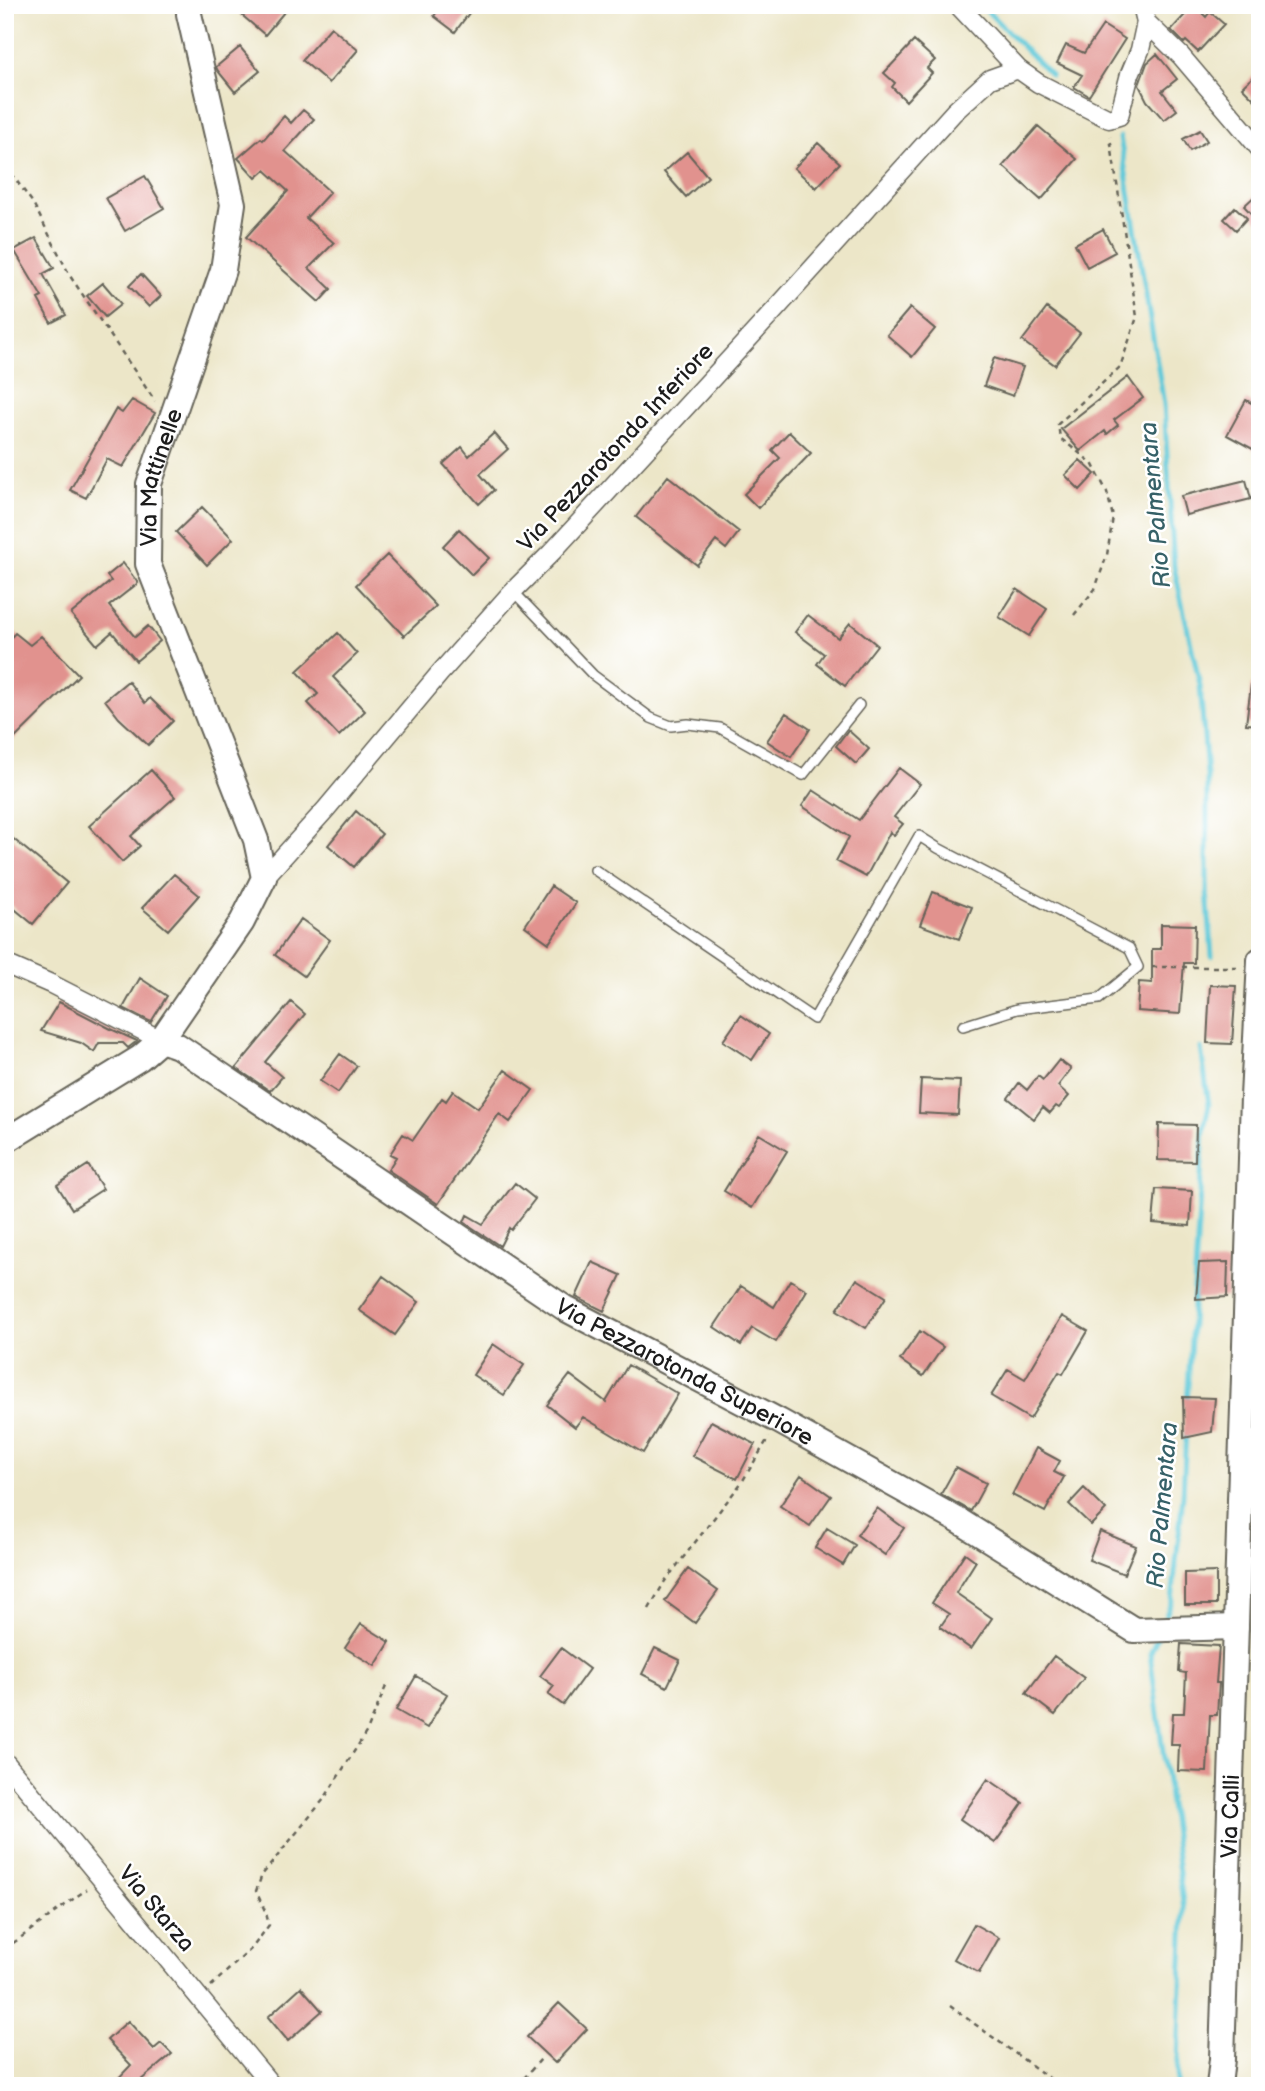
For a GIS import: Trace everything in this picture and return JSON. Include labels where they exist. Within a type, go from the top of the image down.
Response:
[{"type":"street","name":"Via Mattinelle","points":[[189,5],[233,204],[223,270],[149,484],[149,564],[256,840],[264,878]]},
{"type":"street","points":[[958,5],[1018,69],[1038,83],[1109,119],[1119,116],[1130,74],[1140,50],[1144,14]]},
{"type":"street","points":[[1144,14],[1260,149]]},
{"type":"street","name":"Via Pezzarotonda Inferiore","points":[[264,878],[513,591],[774,312],[966,100],[990,79],[1018,69]]},
{"type":"street","points":[[5,1140],[141,1058],[161,1040],[242,922],[264,878]]},
{"type":"street","name":"Via Calli","points":[[1219,2086],[1260,960]]},
{"type":"street","points":[[5,964],[51,984],[161,1040]]},
{"type":"street","name":"Via Pezzarotonda Superiore","points":[[161,1040],[178,1046],[566,1309],[779,1421],[961,1522],[1134,1630],[1236,1627]]},
{"type":"street","name":"Via Starza","points":[[5,1762],[272,2086]]},
{"type":"lane","points":[[513,591],[593,675],[651,719],[671,726],[688,724],[720,728],[803,775],[859,705]]},
{"type":"lane","points":[[595,870],[814,1019],[919,836],[1129,947],[1138,967],[1099,999],[1017,1010],[963,1026]]},
{"type":"path","points":[[1074,615],[1094,589],[1107,555],[1113,517],[1107,492],[1092,463],[1060,438],[1058,424],[1120,367],[1137,317],[1109,119]]},
{"type":"path","points":[[5,165],[33,203],[70,276],[148,393],[171,419]]},
{"type":"path","points":[[1138,967],[1259,967]]},
{"type":"path","points":[[649,1609],[665,1581],[742,1482],[779,1421]]},
{"type":"path","points":[[199,1997],[252,1948],[269,1925],[267,1913],[256,1891],[262,1875],[324,1799],[367,1731],[387,1684]]},
{"type":"path","points":[[5,1949],[101,1878]]},
{"type":"path","points":[[950,2006],[1060,2086]]},
{"type":"path","points":[[517,2086],[541,2059]]},
{"type":"building","points":[[230,5],[290,5],[265,35]]},
{"type":"building","points":[[442,5],[475,5],[455,32],[434,16]]},
{"type":"building","points":[[1194,5],[1206,17],[1210,12],[1224,24],[1198,52],[1171,30]]},
{"type":"building","points":[[1103,25],[1125,39],[1089,96],[1074,87],[1082,75],[1057,63],[1066,45],[1084,53]]},
{"type":"building","points":[[331,27],[358,50],[329,83],[302,60]]},
{"type":"building","points":[[914,41],[935,60],[927,68],[932,73],[906,101],[892,87],[895,83],[884,73]]},
{"type":"building","points":[[240,47],[260,71],[235,92],[216,67]]},
{"type":"building","points":[[1157,54],[1177,79],[1162,91],[1177,110],[1164,120],[1147,101],[1139,85],[1147,63]]},
{"type":"building","points":[[1260,70],[1260,105],[1242,87]]},
{"type":"building","points":[[303,110],[314,119],[285,151],[330,192],[306,218],[334,243],[309,268],[331,289],[319,302],[246,237],[288,191],[265,170],[256,178],[238,158],[261,138],[263,140],[284,116],[291,123]]},
{"type":"building","points":[[1038,126],[1077,159],[1041,200],[1003,166]]},
{"type":"building","points":[[1200,130],[1207,141],[1190,151],[1183,139]]},
{"type":"building","points":[[818,143],[840,163],[816,188],[794,168]]},
{"type":"building","points":[[687,152],[708,177],[686,197],[664,172]]},
{"type":"building","points":[[145,176],[164,208],[125,231],[106,198]]},
{"type":"building","points":[[1260,191],[1260,223],[1244,206]]},
{"type":"building","points":[[1235,207],[1247,218],[1236,230],[1224,219]]},
{"type":"building","points":[[1103,229],[1115,252],[1087,267],[1075,244]]},
{"type":"building","points":[[36,238],[54,268],[43,274],[66,315],[51,323],[38,299],[42,297],[14,250]]},
{"type":"building","points":[[141,274],[161,296],[149,307],[129,286]]},
{"type":"building","points":[[103,283],[121,304],[105,317],[87,296]]},
{"type":"building","points":[[910,308],[935,329],[912,357],[887,335]]},
{"type":"building","points":[[1047,308],[1080,333],[1055,365],[1022,341]]},
{"type":"building","points":[[994,358],[1023,367],[1013,396],[984,386]]},
{"type":"building","points":[[1128,377],[1143,398],[1114,420],[1118,425],[1107,434],[1105,431],[1080,451],[1061,429]]},
{"type":"building","points":[[132,400],[155,413],[123,467],[107,459],[86,498],[70,490],[116,409],[122,413]]},
{"type":"building","points":[[1246,400],[1259,407],[1253,419],[1260,423],[1260,453],[1227,435]]},
{"type":"building","points":[[789,432],[811,453],[758,508],[744,494],[780,458],[772,450]]},
{"type":"building","points":[[494,433],[508,449],[480,474],[494,490],[479,504],[443,464],[462,447],[469,456]]},
{"type":"building","points":[[1080,460],[1095,474],[1080,490],[1065,475]]},
{"type":"building","points":[[668,476],[739,532],[726,549],[716,541],[697,565],[636,517]]},
{"type":"building","points":[[1246,480],[1251,499],[1186,515],[1181,496]]},
{"type":"building","points":[[202,507],[233,539],[207,565],[176,532]]},
{"type":"building","points":[[459,529],[489,558],[472,575],[443,546]]},
{"type":"building","points":[[387,555],[436,606],[404,636],[356,585]]},
{"type":"building","points":[[123,563],[138,583],[109,606],[135,637],[148,626],[160,641],[136,661],[112,632],[97,645],[71,614],[111,581],[107,576]]},
{"type":"building","points":[[1017,589],[1047,609],[1029,636],[999,617]]},
{"type":"building","points":[[808,615],[838,638],[850,623],[877,645],[845,686],[817,664],[824,654],[795,632]]},
{"type":"building","points":[[15,633],[30,645],[41,636],[79,675],[5,748],[5,644]]},
{"type":"building","points":[[338,633],[357,654],[333,677],[365,711],[339,736],[308,703],[318,694],[297,671]]},
{"type":"building","points":[[128,681],[145,703],[150,698],[173,721],[148,745],[119,718],[105,700]]},
{"type":"building","points":[[1251,685],[1260,685],[1260,725],[1246,724]]},
{"type":"building","points":[[786,713],[810,729],[791,757],[767,741]]},
{"type":"building","points":[[848,730],[869,749],[856,764],[836,746]]},
{"type":"building","points":[[899,768],[920,784],[894,817],[903,824],[894,835],[890,832],[866,877],[836,861],[849,837],[802,806],[813,790],[859,820]]},
{"type":"building","points":[[151,770],[175,797],[131,836],[140,846],[122,862],[89,826]]},
{"type":"building","points":[[356,811],[382,834],[354,867],[328,845]]},
{"type":"building","points":[[11,837],[67,883],[33,924],[5,901],[5,844]]},
{"type":"building","points":[[174,874],[199,895],[168,930],[142,908]]},
{"type":"building","points":[[551,886],[576,903],[549,943],[525,926]]},
{"type":"building","points":[[933,892],[972,907],[959,939],[920,925]]},
{"type":"building","points":[[301,919],[330,940],[304,976],[275,955]]},
{"type":"building","points":[[1161,924],[1195,925],[1194,963],[1184,963],[1180,1014],[1137,1011],[1139,982],[1152,983],[1152,949],[1161,949]]},
{"type":"building","points":[[140,978],[167,996],[151,1022],[123,1008]]},
{"type":"building","points":[[1210,985],[1236,986],[1232,1044],[1207,1043]]},
{"type":"building","points":[[59,1002],[137,1041],[128,1048],[123,1043],[99,1043],[94,1052],[81,1043],[41,1031]]},
{"type":"building","points":[[291,1002],[305,1014],[265,1062],[282,1077],[270,1091],[236,1068]]},
{"type":"building","points":[[741,1015],[769,1034],[752,1060],[723,1041]]},
{"type":"building","points":[[340,1054],[357,1066],[338,1093],[320,1081]]},
{"type":"building","points":[[1059,1060],[1071,1069],[1058,1086],[1069,1096],[1059,1108],[1056,1106],[1050,1113],[1043,1107],[1034,1119],[1008,1098],[1019,1083],[1027,1090],[1038,1076],[1043,1080]]},
{"type":"building","points":[[505,1070],[533,1090],[510,1122],[499,1114],[438,1204],[388,1170],[396,1157],[390,1154],[403,1134],[413,1140],[442,1098],[446,1101],[453,1091],[478,1108]]},
{"type":"building","points":[[921,1079],[960,1081],[958,1115],[919,1113]]},
{"type":"building","points":[[1159,1124],[1196,1125],[1195,1161],[1158,1160]]},
{"type":"building","points":[[759,1134],[787,1151],[752,1208],[724,1191]]},
{"type":"building","points":[[88,1165],[103,1189],[72,1209],[57,1185]]},
{"type":"building","points":[[515,1183],[535,1199],[511,1230],[509,1228],[500,1246],[464,1222],[467,1215],[483,1224]]},
{"type":"building","points":[[1156,1189],[1192,1191],[1190,1226],[1153,1223]]},
{"type":"building","points":[[592,1262],[621,1275],[604,1311],[576,1297]]},
{"type":"building","points":[[1228,1262],[1227,1297],[1196,1299],[1199,1263]]},
{"type":"building","points":[[383,1276],[419,1302],[395,1335],[359,1310]]},
{"type":"building","points":[[857,1279],[886,1297],[866,1328],[837,1310]]},
{"type":"building","points":[[790,1280],[807,1290],[776,1342],[752,1328],[741,1345],[714,1327],[741,1286],[774,1307]]},
{"type":"building","points":[[1062,1316],[1088,1331],[1063,1374],[1059,1372],[1030,1419],[991,1396],[1008,1369],[1025,1379]]},
{"type":"building","points":[[920,1331],[943,1347],[923,1376],[900,1360]]},
{"type":"building","points":[[493,1344],[524,1365],[504,1395],[473,1375]]},
{"type":"building","points":[[628,1365],[678,1394],[643,1453],[583,1417],[575,1427],[547,1405],[570,1375],[606,1402]]},
{"type":"building","points":[[1183,1397],[1215,1398],[1212,1432],[1184,1438]]},
{"type":"building","points":[[711,1421],[755,1444],[737,1479],[692,1456]]},
{"type":"building","points":[[1036,1448],[1060,1461],[1054,1472],[1064,1477],[1045,1512],[1012,1495]]},
{"type":"building","points":[[956,1467],[986,1483],[971,1511],[941,1494]]},
{"type":"building","points":[[801,1475],[831,1496],[810,1526],[780,1506]]},
{"type":"building","points":[[1084,1488],[1106,1510],[1091,1525],[1069,1504]]},
{"type":"building","points":[[877,1508],[904,1528],[885,1555],[857,1535]]},
{"type":"building","points":[[827,1528],[855,1545],[843,1565],[815,1548]]},
{"type":"building","points":[[1100,1531],[1136,1546],[1124,1574],[1089,1560]]},
{"type":"building","points":[[965,1553],[976,1561],[956,1593],[992,1618],[971,1649],[940,1627],[949,1614],[932,1603]]},
{"type":"building","points":[[688,1569],[718,1591],[695,1623],[665,1601]]},
{"type":"building","points":[[1216,1572],[1216,1605],[1185,1605],[1185,1573]]},
{"type":"building","points":[[361,1624],[390,1642],[375,1666],[345,1648]]},
{"type":"building","points":[[1181,1644],[1219,1646],[1217,1715],[1210,1715],[1207,1772],[1178,1771],[1179,1745],[1171,1745],[1173,1713],[1184,1713],[1186,1673],[1179,1672]]},
{"type":"building","points":[[561,1648],[589,1669],[563,1705],[548,1694],[554,1686],[540,1676]]},
{"type":"building","points":[[655,1648],[680,1660],[667,1687],[642,1674]]},
{"type":"building","points":[[1054,1656],[1084,1678],[1055,1715],[1026,1693]]},
{"type":"building","points":[[416,1676],[447,1694],[427,1728],[396,1710]]},
{"type":"building","points":[[988,1779],[1023,1803],[995,1843],[960,1819]]},
{"type":"building","points":[[974,1924],[999,1938],[979,1973],[954,1959]]},
{"type":"building","points":[[301,1987],[322,2011],[288,2041],[268,2017]]},
{"type":"building","points":[[559,2003],[587,2029],[555,2063],[527,2037]]},
{"type":"building","points":[[128,2021],[154,2049],[161,2043],[172,2054],[134,2086],[111,2086],[131,2065],[107,2040]]},
{"type":"waterway","name":"Rio Palmentara","points":[[981,5],[1051,75]]},
{"type":"waterway","name":"Rio Palmentara","points":[[1120,137],[1164,404],[1174,567],[1200,685],[1207,775],[1207,891],[1212,956]]},
{"type":"waterway","name":"Rio Palmentara","points":[[1187,1404],[1204,1128],[1209,1105],[1201,1048]]},
{"type":"waterway","name":"Rio Palmentara","points":[[1163,1622],[1172,1601],[1183,1495],[1186,1431]]},
{"type":"waterway","name":"Rio Palmentara","points":[[1157,1638],[1150,1654],[1184,1910],[1177,2086]]}]
